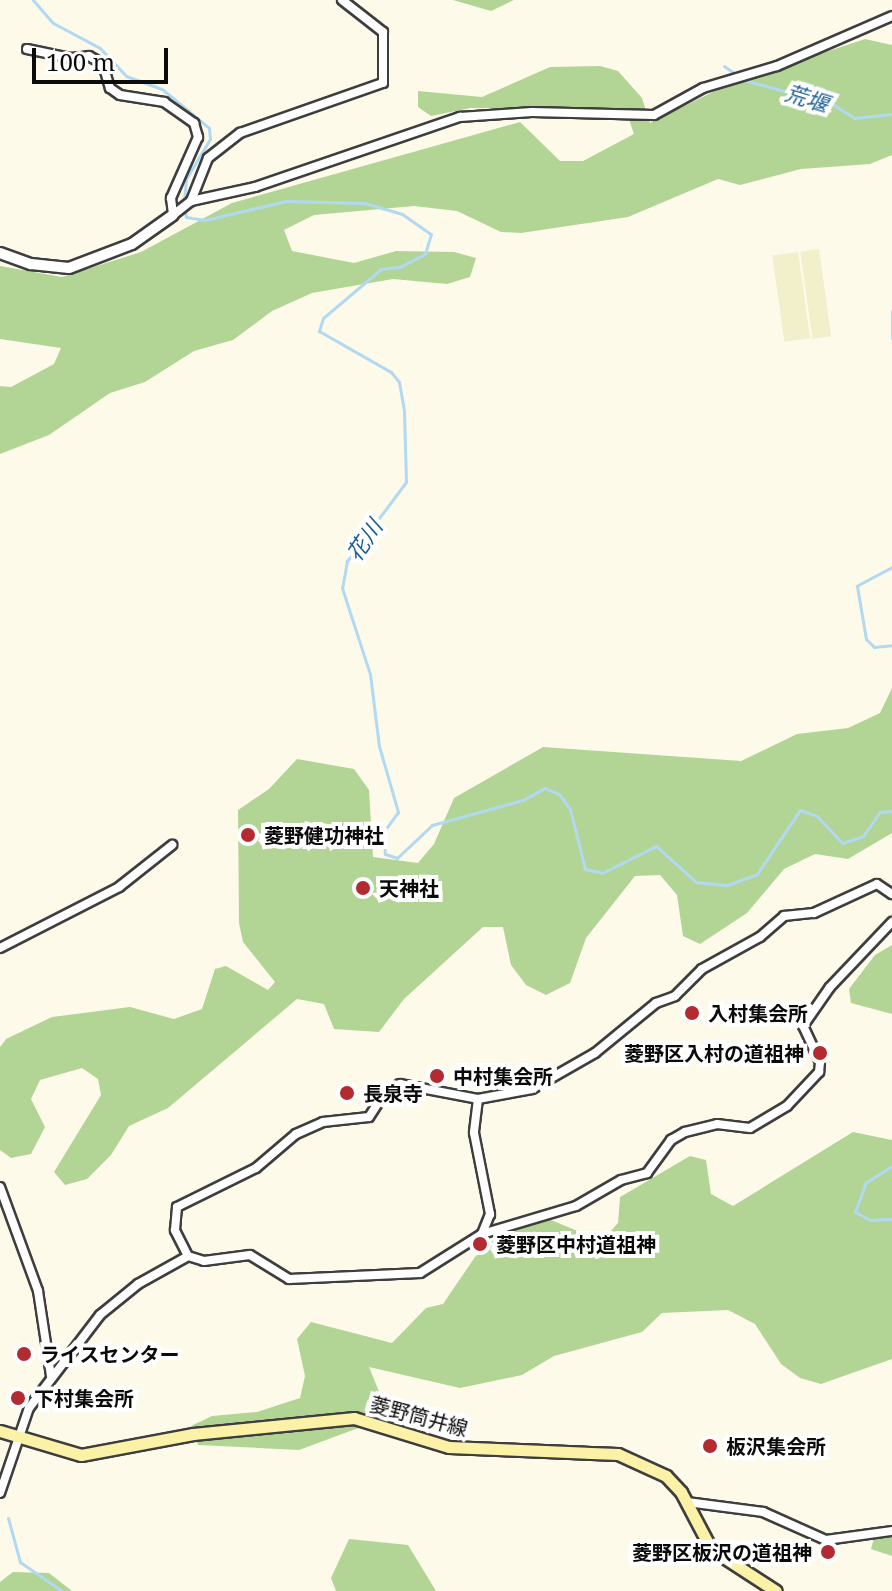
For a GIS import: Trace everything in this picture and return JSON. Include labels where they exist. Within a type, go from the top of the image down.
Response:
[{"type":"main road","name":"菱野筒井線","points":[[0,1431],[81,1455],[193,1434],[354,1418],[449,1447],[629,1456],[666,1476],[687,1502],[711,1549],[776,1591]]},
{"type":"street","points":[[191,201],[208,158],[240,133],[383,83],[383,32],[342,0]]},
{"type":"street","points":[[0,253],[31,264],[69,268],[132,244],[191,201],[255,187],[460,117],[532,112],[654,115],[703,88],[777,66],[892,16]]},
{"type":"street","points":[[27,49],[39,55],[89,56],[103,64],[110,88],[120,95],[164,102],[194,123],[198,137],[171,198],[173,215]]},
{"type":"street","points":[[0,948],[119,887],[172,845]]},
{"type":"street","points":[[892,894],[877,884],[814,913],[784,916],[760,937],[702,969],[675,996],[656,1003],[595,1053],[532,1089],[478,1099],[400,1084],[384,1094],[369,1117],[323,1122],[296,1134],[256,1168],[177,1207],[175,1230],[188,1256],[204,1261],[250,1255],[289,1279],[396,1276],[436,1267],[482,1234],[576,1206],[621,1180],[647,1173],[671,1140],[696,1127],[750,1128],[787,1106],[819,1072],[820,1062],[803,1026],[809,1015],[892,922]]},
{"type":"street","points":[[478,1099],[474,1133],[490,1214],[482,1234]]},
{"type":"street","points":[[1,1192],[38,1291],[51,1376]]},
{"type":"street","points":[[0,1493],[18,1434],[51,1376],[100,1315],[138,1284],[188,1256]]},
{"type":"street","points":[[687,1502],[763,1512],[826,1540],[892,1531]]},
{"type":"shaded area","points":[[819,249],[831,336],[812,339],[800,252]]},
{"type":"shaded area","points":[[798,252],[810,338],[784,342],[772,256]]},
{"type":"green space","points":[[453,0],[514,0],[491,11]]},
{"type":"green space","points":[[865,39],[892,45],[892,155],[870,164],[801,169],[740,185],[718,179],[628,217],[521,233],[501,232],[457,211],[414,206],[314,215],[284,230],[292,251],[354,263],[396,251],[454,252],[476,258],[470,277],[447,284],[393,279],[312,293],[272,311],[233,340],[194,351],[145,382],[110,393],[49,435],[0,454],[0,386],[11,387],[54,364],[61,348],[0,339],[0,266],[62,277],[141,252],[232,203],[520,122],[560,161],[583,161],[634,134],[625,108],[471,108],[431,116],[418,107],[418,91],[482,97],[550,67],[600,66],[618,71],[642,98],[650,123],[729,84]]},
{"type":"green space","points":[[892,688],[892,833],[848,859],[815,854],[784,869],[747,913],[700,944],[683,936],[677,895],[660,875],[635,876],[586,938],[570,983],[546,995],[526,985],[511,965],[503,927],[483,927],[404,999],[379,1032],[334,1029],[324,1004],[297,999],[168,1108],[129,1126],[111,1155],[87,1179],[65,1185],[54,1172],[101,1095],[98,1079],[82,1068],[40,1080],[31,1099],[45,1127],[31,1154],[11,1158],[0,1150],[0,1047],[6,1039],[52,1017],[130,1007],[174,1019],[202,1009],[215,969],[226,966],[268,990],[275,982],[243,942],[239,923],[238,810],[269,789],[297,759],[354,769],[369,790],[373,857],[418,863],[434,844],[454,798],[543,747],[741,761],[797,734],[848,728],[880,713]]},
{"type":"green space","points":[[892,945],[892,1014],[851,1003],[849,989],[875,955]]},
{"type":"green space","points":[[853,1132],[892,1140],[892,1359],[821,1384],[800,1378],[781,1364],[755,1324],[728,1310],[662,1313],[642,1332],[554,1356],[522,1375],[460,1388],[369,1367],[382,1399],[361,1427],[299,1450],[198,1445],[191,1426],[212,1416],[257,1412],[300,1398],[305,1376],[297,1339],[311,1322],[392,1343],[426,1308],[443,1304],[475,1257],[511,1224],[546,1218],[602,1241],[618,1223],[620,1197],[690,1156],[706,1160],[711,1194],[733,1206]]},
{"type":"green space","points":[[892,1536],[892,1556],[871,1549],[874,1538]]},
{"type":"green space","points":[[349,1539],[408,1545],[436,1591],[336,1591],[331,1578]]},
{"type":"green space","points":[[13,1572],[49,1573],[72,1591],[0,1591],[0,1582]]},
{"type":"waterway","name":"花川","points":[[33,0],[53,23],[100,48],[126,76],[162,89],[209,128],[210,139],[186,179],[184,203]]},
{"type":"waterway","name":"荒堰","points":[[724,66],[744,80],[832,104],[854,118],[892,114]]},
{"type":"waterway","name":"花川","points":[[185,211],[186,217],[205,220],[286,201],[364,203],[402,214],[431,234],[425,254],[399,267],[381,269],[323,318],[319,331],[391,372],[399,382],[404,411],[406,482],[347,561],[342,588],[370,674],[379,746],[398,812],[384,831],[385,854],[397,858],[432,825],[523,800],[545,788],[559,794],[570,809],[585,869],[602,873],[656,846],[696,882],[727,885],[757,874],[800,810],[817,816],[842,843],[863,836],[880,812],[892,811]]},
{"type":"waterway","name":"荒堰","points":[[892,311],[892,338]]},
{"type":"waterway","name":"荒堰","points":[[892,567],[857,586],[866,639],[874,647],[892,645]]},
{"type":"waterway","name":"花川","points":[[892,1166],[866,1182],[855,1212],[870,1220],[892,1219]]},
{"type":"waterway","points":[[8,1518],[20,1562],[62,1591]]},
{"type":"place","name":"菱野健功神社","points":[[248,835]]},
{"type":"place","name":"天神社","points":[[363,888]]},
{"type":"place","name":"入村集会所","points":[[692,1013]]},
{"type":"place","name":"菱野区入村の道祖神","points":[[820,1053]]},
{"type":"place","name":"中村集会所","points":[[437,1076]]},
{"type":"place","name":"長泉寺","points":[[347,1093]]},
{"type":"place","name":"菱野区中村道祖神","points":[[480,1244]]},
{"type":"place","name":"ライスセンター","points":[[24,1354]]},
{"type":"place","name":"下村集会所","points":[[18,1398]]},
{"type":"place","name":"板沢集会所","points":[[710,1446]]},
{"type":"place","name":"菱野区板沢の道祖神","points":[[828,1552]]}]
